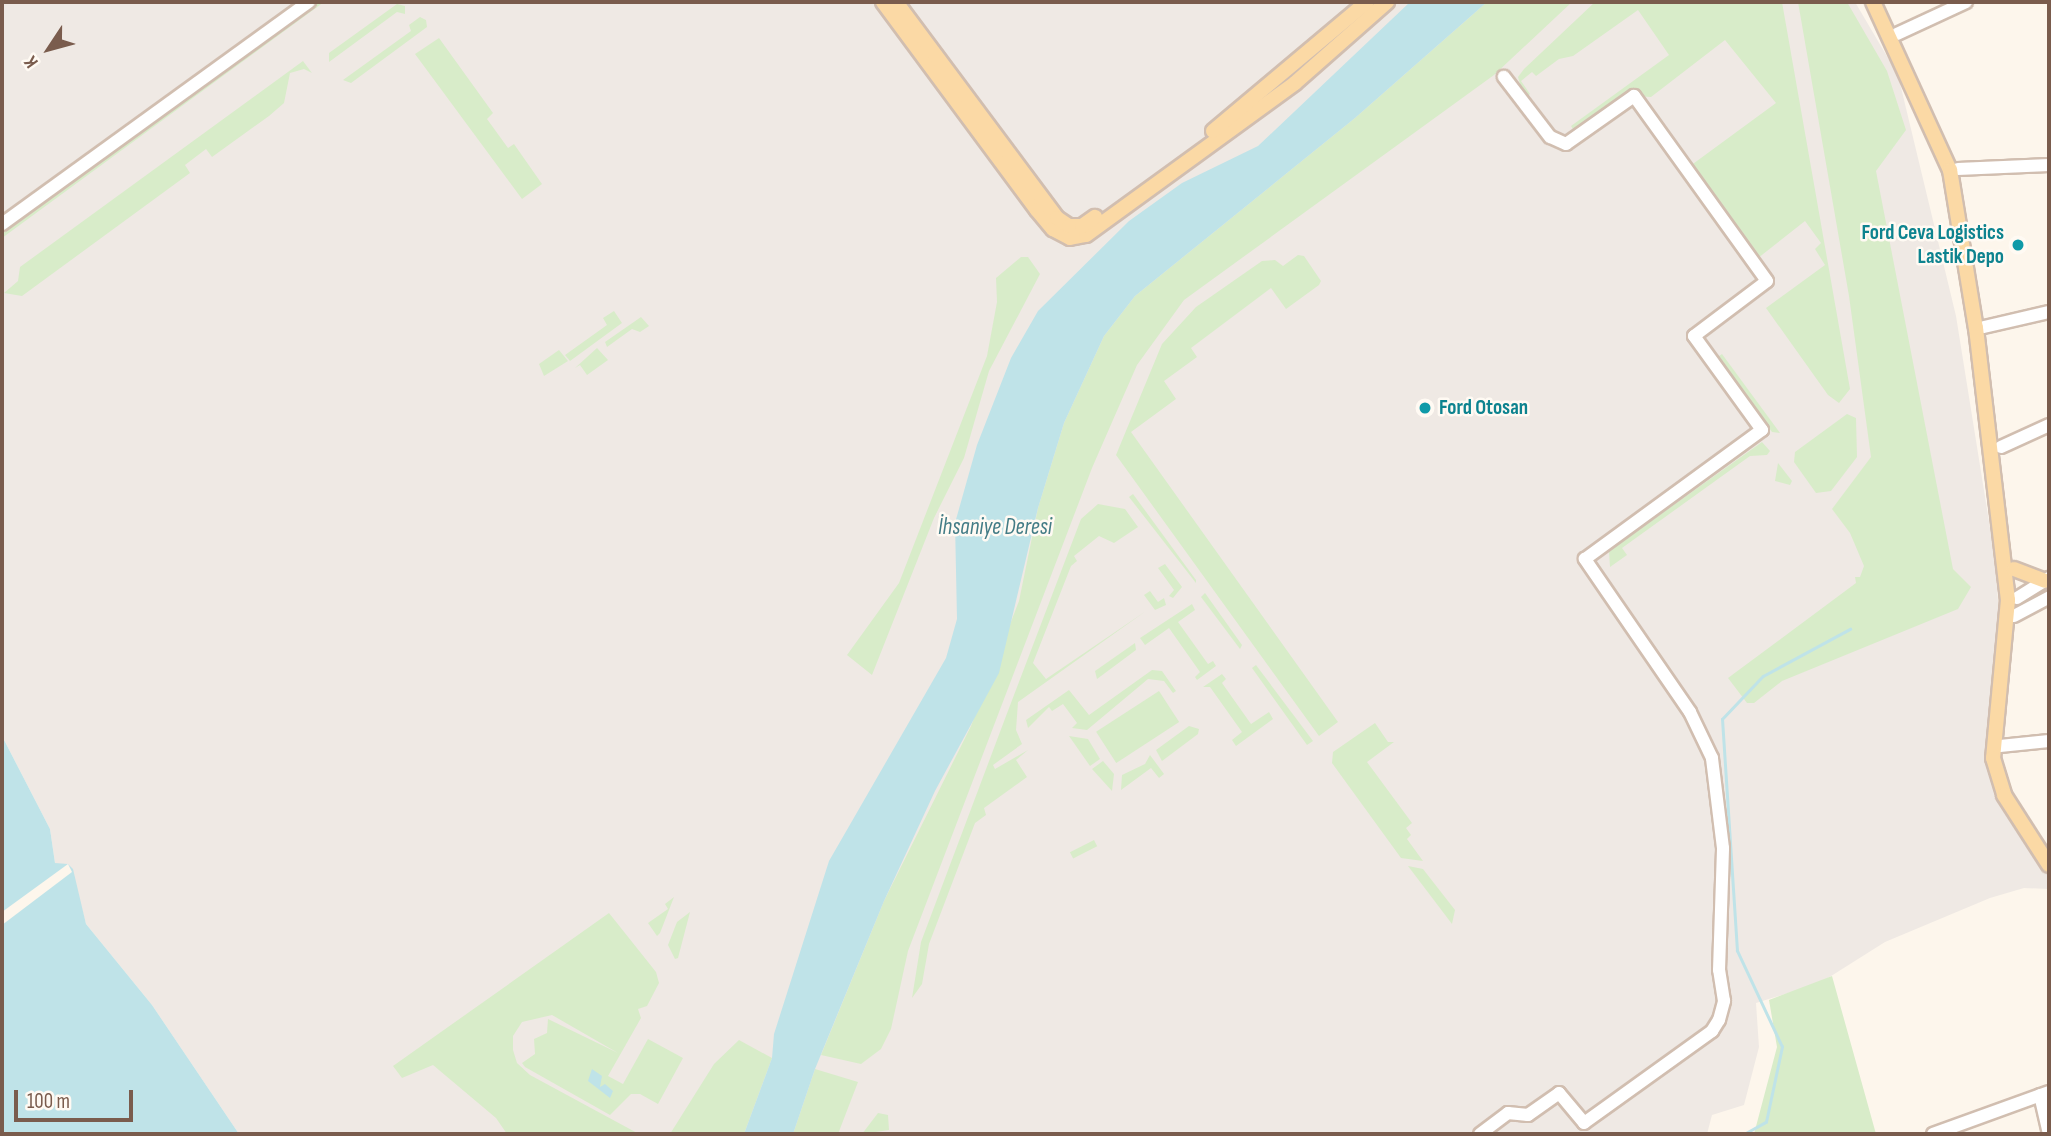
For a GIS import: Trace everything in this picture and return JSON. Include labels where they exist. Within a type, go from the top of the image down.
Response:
[{"type":"main road","points":[[883,2],[1037,210],[1053,229],[1070,238],[1086,235],[1295,83],[1387,2]]},
{"type":"main road","points":[[896,2],[1057,218],[1069,226],[1082,226],[1192,148],[1367,2]]},
{"type":"main road","points":[[1873,2],[1950,170],[1976,328],[2008,600],[1993,758],[2004,795],[2049,865]]},
{"type":"main road","points":[[1882,2],[1958,169],[2001,447],[2017,598],[2000,746],[2009,793],[2047,850]]},
{"type":"main road","points":[[2014,569],[2047,580]]},
{"type":"street","points":[[2,224],[309,2]]},
{"type":"street","points":[[1896,34],[1966,2]]},
{"type":"street","points":[[1480,1134],[1508,1113],[1528,1115],[1559,1093],[1584,1123],[1712,1031],[1719,1020],[1724,1001],[1719,970],[1723,848],[1712,758],[1690,712],[1585,559],[1762,430],[1694,336],[1766,281],[1634,96],[1566,144],[1550,137],[1504,77]]},
{"type":"street","points":[[1958,169],[2049,165]]},
{"type":"street","points":[[1984,327],[2049,312]]},
{"type":"street","points":[[2001,447],[2049,425]]},
{"type":"street","points":[[2017,598],[2047,580]]},
{"type":"street","points":[[2014,616],[2049,598]]},
{"type":"street","points":[[2000,746],[2049,741]]},
{"type":"street","points":[[1933,1134],[1950,1131],[2045,1094],[2049,1134]]},
{"type":"shaded area","points":[[2,2],[1855,2],[1898,75],[1956,316],[1995,559],[2000,629],[1993,758],[2004,795],[2049,865],[2049,889],[2024,888],[1990,898],[1885,942],[1820,983],[1756,1003],[1759,1047],[1744,1105],[1712,1115],[1707,1134],[239,1134],[152,1005],[86,924],[72,872],[55,863],[50,829],[2,736]]},
{"type":"green space","points":[[306,2],[324,2],[2,238],[2,219]]},
{"type":"green space","points":[[1487,2],[1572,2],[1494,75],[1184,300],[1137,365],[1092,468],[908,951],[891,1029],[881,1049],[861,1064],[821,1055],[884,901],[971,726],[1019,601],[1038,508],[1064,423],[1104,336],[1135,296],[1355,118]]},
{"type":"green space","points":[[1595,2],[1782,2],[1850,389],[1839,403],[1828,395],[1766,308],[1825,265],[1815,249],[1821,243],[1805,221],[1753,262],[1686,169],[1776,103],[1725,40],[1651,97],[1634,96],[1575,132],[1571,126],[1669,55],[1638,10],[1573,56],[1559,59],[1536,76],[1532,72],[1521,81],[1530,94],[1526,97],[1522,91],[1518,77],[1524,69]]},
{"type":"green space","points":[[1798,2],[1847,2],[1887,71],[1906,130],[1876,171],[1953,569],[1971,587],[1958,609],[1782,681],[1754,703],[1747,703],[1728,678],[1856,583],[1855,577],[1860,577],[1864,566],[1850,533],[1832,509],[1871,457],[1849,296]]},
{"type":"green space","points":[[397,4],[405,6],[405,14],[397,12],[329,62],[329,53]]},
{"type":"green space","points":[[420,17],[426,20],[427,27],[351,83],[343,80],[411,31],[409,25]]},
{"type":"green space","points":[[439,38],[493,113],[487,119],[508,148],[514,144],[542,184],[522,199],[415,54]]},
{"type":"green space","points":[[303,61],[312,73],[304,69],[290,73],[284,103],[269,116],[212,157],[206,149],[185,165],[190,173],[22,296],[4,293],[18,281],[20,267]]},
{"type":"green space","points":[[1298,255],[1304,256],[1321,281],[1319,285],[1286,309],[1271,288],[1191,348],[1197,357],[1164,381],[1176,399],[1131,432],[1338,722],[1319,736],[1116,455],[1162,344],[1196,307],[1262,261],[1275,260],[1283,266]]},
{"type":"green space","points":[[1021,257],[1028,257],[1040,274],[989,371],[964,458],[934,518],[872,675],[847,655],[899,583],[987,356],[997,302],[996,278]]},
{"type":"green space","points":[[614,311],[622,323],[570,361],[565,355],[607,325],[603,318]]},
{"type":"green space","points":[[641,317],[649,326],[640,332],[632,329],[607,347],[605,342]]},
{"type":"green space","points":[[597,348],[608,360],[587,375],[580,365],[575,368]]},
{"type":"green space","points":[[559,350],[568,361],[544,376],[539,364]]},
{"type":"green space","points":[[1722,354],[1780,433],[1772,432],[1716,358]]},
{"type":"green space","points":[[1847,414],[1856,418],[1857,457],[1831,491],[1816,493],[1794,462],[1795,452]]},
{"type":"green space","points":[[1762,442],[1770,451],[1767,455],[1750,456],[1622,548],[1627,555],[1610,567],[1609,551]]},
{"type":"green space","points":[[1778,463],[1792,481],[1790,485],[1775,481]]},
{"type":"green space","points":[[1133,494],[1196,580],[1196,583],[1129,497]]},
{"type":"green space","points":[[1098,504],[1125,509],[1138,527],[1114,543],[1099,536],[1074,556],[1077,561],[1071,566],[1033,663],[1046,679],[1146,611],[1018,702],[1016,730],[1022,744],[993,765],[995,769],[1028,750],[1016,760],[1027,777],[984,808],[986,815],[975,823],[929,944],[922,984],[912,998],[921,942],[1006,716],[1081,519]]},
{"type":"green space","points":[[1165,564],[1182,587],[1173,598],[1169,596],[1174,590],[1158,568]]},
{"type":"green space","points":[[1150,591],[1158,602],[1164,598],[1166,605],[1155,610],[1144,595]]},
{"type":"green space","points":[[1205,593],[1242,645],[1240,649],[1201,597]]},
{"type":"green space","points":[[1192,604],[1195,610],[1178,622],[1208,664],[1213,661],[1216,666],[1197,680],[1195,677],[1200,672],[1169,628],[1145,645],[1140,638]]},
{"type":"green space","points":[[1135,643],[1136,650],[1097,679],[1095,671]]},
{"type":"green space","points":[[1256,665],[1313,741],[1307,745],[1252,668]]},
{"type":"green space","points":[[1152,670],[1162,671],[1176,691],[1173,693],[1164,681],[1148,679],[1087,730],[1072,728],[1077,723],[1063,704],[1052,711],[1049,707],[1028,728],[1026,720],[1069,690],[1089,715]]},
{"type":"green space","points":[[1222,674],[1226,679],[1222,683],[1251,724],[1269,712],[1273,719],[1236,746],[1232,740],[1242,732],[1210,687],[1203,687]]},
{"type":"green space","points":[[1159,691],[1179,722],[1116,763],[1096,732]]},
{"type":"green space","points":[[1375,723],[1388,742],[1394,742],[1367,762],[1412,823],[1406,828],[1411,835],[1407,839],[1423,861],[1401,858],[1332,763],[1333,752]]},
{"type":"green space","points":[[1189,726],[1199,729],[1198,734],[1162,761],[1156,750]]},
{"type":"green space","points":[[1069,736],[1088,739],[1100,759],[1090,766]]},
{"type":"green space","points":[[1150,755],[1164,774],[1159,778],[1151,768],[1121,790],[1122,775],[1145,764]]},
{"type":"green space","points":[[1103,761],[1114,774],[1112,791],[1092,769]]},
{"type":"green space","points":[[1094,840],[1097,846],[1073,858],[1070,852]]},
{"type":"green space","points":[[1408,866],[1423,869],[1455,910],[1452,924]]},
{"type":"green space","points":[[674,897],[657,936],[648,923],[668,909],[665,904]]},
{"type":"green space","points":[[690,912],[678,958],[675,959],[668,945],[677,922]]},
{"type":"green space","points":[[609,913],[656,972],[659,983],[647,1006],[638,1009],[641,1018],[608,1076],[623,1084],[648,1039],[683,1058],[658,1104],[640,1094],[631,1094],[610,1115],[525,1067],[522,1063],[535,1054],[534,1039],[547,1033],[548,1019],[618,1053],[552,1015],[522,1022],[513,1036],[513,1050],[517,1063],[530,1075],[639,1134],[507,1134],[496,1118],[433,1065],[402,1078],[393,1066]]},
{"type":"green space","points":[[1832,976],[1876,1134],[1754,1134],[1777,1047],[1769,1000]]},
{"type":"green space","points":[[739,1040],[772,1058],[744,1134],[670,1134],[714,1064]]},
{"type":"green space","points":[[815,1069],[858,1082],[838,1134],[793,1134]]},
{"type":"green space","points":[[878,1113],[888,1115],[889,1130],[862,1134]]},
{"type":"water","name":"İhsaniye Deresi","points":[[1410,2],[1487,2],[1355,118],[1135,296],[1104,336],[1064,423],[1038,508],[999,673],[935,791],[884,901],[815,1069],[793,1134],[744,1134],[772,1058],[774,1034],[829,861],[946,658],[957,619],[955,523],[977,445],[1011,358],[1038,311],[1129,221],[1182,183],[1258,146]]},
{"type":"water","points":[[2,736],[50,829],[55,863],[68,864],[73,869],[86,924],[152,1005],[239,1134],[2,1134]]},
{"type":"water","points":[[592,1069],[602,1076],[600,1087],[605,1084],[613,1091],[610,1098],[588,1081]]},
{"type":"pier","points":[[68,864],[72,872],[2,925],[2,912]]},
{"type":"waterway","points":[[1744,1134],[1766,1122],[1782,1047],[1737,951],[1722,719],[1763,676],[1850,629]]},
{"type":"place","name":"Ford Ceva Logistics Lastik Depo","points":[[2018,245]]},
{"type":"place","name":"Ford Otosan","points":[[1425,408]]}]
